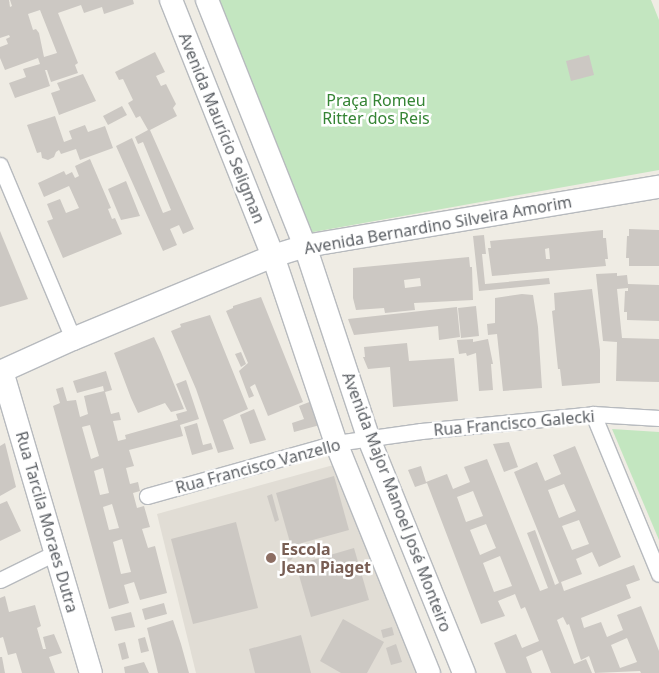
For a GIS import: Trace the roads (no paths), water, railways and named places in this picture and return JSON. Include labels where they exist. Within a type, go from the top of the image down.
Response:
[{"type":"street","name":"Avenida Maurício Seligman","points":[[170,0],[273,256]]},
{"type":"street","name":"Avenida Maurício Seligman","points":[[207,0],[305,246]]},
{"type":"street","points":[[0,165],[73,339]]},
{"type":"street","name":"Avenida Bernardino Silveira Amorim","points":[[1,372],[73,339],[273,256],[305,246],[659,187]]},
{"type":"street","name":"Avenida Major Manoel José Monteiro","points":[[305,246],[369,439],[464,673]]},
{"type":"street","name":"Avenida Major Manoel José Monteiro","points":[[273,256],[336,443],[429,673]]},
{"type":"street","name":"Rua Tarcila Moraes Dutra","points":[[1,372],[57,552],[91,673]]},
{"type":"street","points":[[592,414],[659,574]]},
{"type":"street","name":"Rua Francisco Galecki","points":[[369,439],[421,431],[592,414],[659,418]]},
{"type":"street","name":"Rua Francisco Vanzello","points":[[147,496],[336,443],[369,439]]},
{"type":"street","points":[[0,580],[57,552]]},
{"type":"place","name":"Escola Jean Piaget","points":[[271,558]]},
{"type":"park label","name":"Praça Romeu Ritter dos Reis","points":[[376,109]]}]
